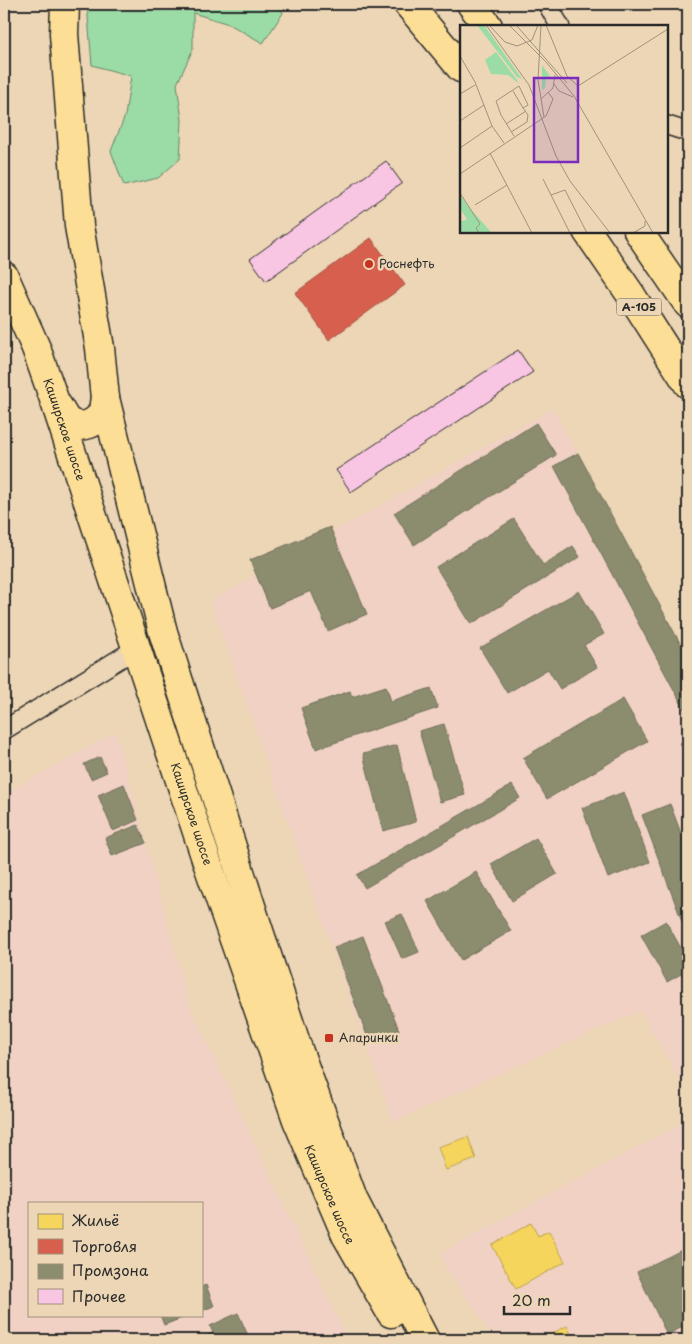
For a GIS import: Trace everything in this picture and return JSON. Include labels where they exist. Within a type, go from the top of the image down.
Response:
[{"type":"main road","points":[[65,4],[64,34],[79,226],[100,348],[105,398],[163,632],[298,1049],[353,1199],[425,1340]]},
{"type":"main road","points":[[408,4],[460,67]]},
{"type":"main road","points":[[471,4],[487,25]]},
{"type":"main road","name":"А-105","points":[[587,232],[631,295],[688,384]]},
{"type":"main road","points":[[639,232],[688,304]]},
{"type":"main road","name":"Каширское шоссе","points":[[4,276],[36,348],[55,402],[207,862],[298,1120],[346,1235],[407,1340]]},
{"type":"main road","points":[[55,402],[67,421],[75,426],[86,426],[96,420],[102,412],[105,398]]},
{"type":"street","points":[[547,4],[559,25]]},
{"type":"street","points":[[667,125],[688,132]]},
{"type":"street","points":[[4,730],[137,648]]},
{"type":"shaded area","points":[[553,408],[688,658],[688,1093],[640,1011],[393,1122],[210,601]]},
{"type":"shaded area","points":[[116,732],[190,1006],[348,1340],[4,1340],[4,794]]},
{"type":"shaded area","points":[[688,1120],[688,1340],[495,1340],[445,1266],[440,1253]]},
{"type":"green space","points":[[87,4],[279,4],[283,13],[263,43],[229,24],[193,13],[193,49],[177,84],[182,120],[180,159],[158,178],[124,186],[111,151],[125,116],[131,76],[92,65]]},
{"type":"building: Жильё","points":[[468,1137],[476,1159],[446,1170],[438,1147]]},
{"type":"building: Жильё","points":[[531,1223],[538,1236],[549,1231],[565,1262],[516,1289],[492,1245]]},
{"type":"building: Жильё","points":[[567,1326],[574,1340],[539,1340]]},
{"type":"building: Торговля","points":[[371,238],[405,285],[329,340],[295,293]]},
{"type":"building: Промзона","points":[[536,423],[556,455],[414,545],[394,513]]},
{"type":"building: Промзона","points":[[578,453],[688,658],[688,716],[554,466]]},
{"type":"building: Промзона","points":[[514,519],[543,565],[573,546],[580,557],[471,624],[436,567]]},
{"type":"building: Промзона","points":[[330,527],[367,614],[328,631],[311,591],[270,608],[250,560]]},
{"type":"building: Промзона","points":[[579,591],[604,634],[584,645],[597,667],[560,689],[548,669],[507,693],[480,648]]},
{"type":"building: Промзона","points":[[386,686],[391,701],[431,688],[438,708],[316,749],[301,708],[350,691],[352,697]]},
{"type":"building: Промзона","points":[[623,699],[647,741],[547,799],[523,758]]},
{"type":"building: Промзона","points":[[444,724],[465,795],[440,802],[419,731]]},
{"type":"building: Промзона","points":[[688,739],[688,757],[680,743]]},
{"type":"building: Промзона","points":[[397,745],[416,822],[383,831],[363,754]]},
{"type":"building: Промзона","points":[[100,757],[107,772],[91,779],[84,764]]},
{"type":"building: Промзона","points":[[124,784],[138,820],[113,831],[98,795]]},
{"type":"building: Промзона","points":[[512,785],[520,798],[365,888],[357,875]]},
{"type":"building: Промзона","points":[[624,792],[650,862],[608,878],[582,808]]},
{"type":"building: Промзона","points":[[670,804],[688,852],[688,937],[642,815]]},
{"type":"building: Промзона","points":[[138,825],[146,843],[112,856],[105,838]]},
{"type":"building: Промзона","points":[[536,838],[557,874],[512,901],[491,864]]},
{"type":"building: Промзона","points":[[476,872],[511,931],[461,960],[427,901]]},
{"type":"building: Промзона","points":[[402,914],[419,952],[402,959],[385,921]]},
{"type":"building: Промзона","points":[[666,921],[688,961],[688,970],[667,982],[641,935]]},
{"type":"building: Промзона","points":[[363,936],[399,1030],[369,1041],[334,947]]},
{"type":"building: Промзона","points":[[688,1247],[688,1324],[667,1335],[637,1272]]},
{"type":"building: Промзона","points":[[206,1285],[214,1306],[202,1311],[202,1287]]},
{"type":"building: Промзона","points":[[238,1313],[250,1340],[196,1340],[213,1333],[210,1326]]},
{"type":"building: Промзона","points":[[160,1316],[187,1316],[164,1325]]},
{"type":"building: Прочее","points":[[386,161],[402,183],[266,281],[250,259]]},
{"type":"building: Прочее","points":[[518,350],[533,372],[351,492],[336,470]]},
{"type":"place","name":"Роснефть","points":[[369,264]]},
{"type":"place","name":"Апаринки","points":[[329,1038]]}]
